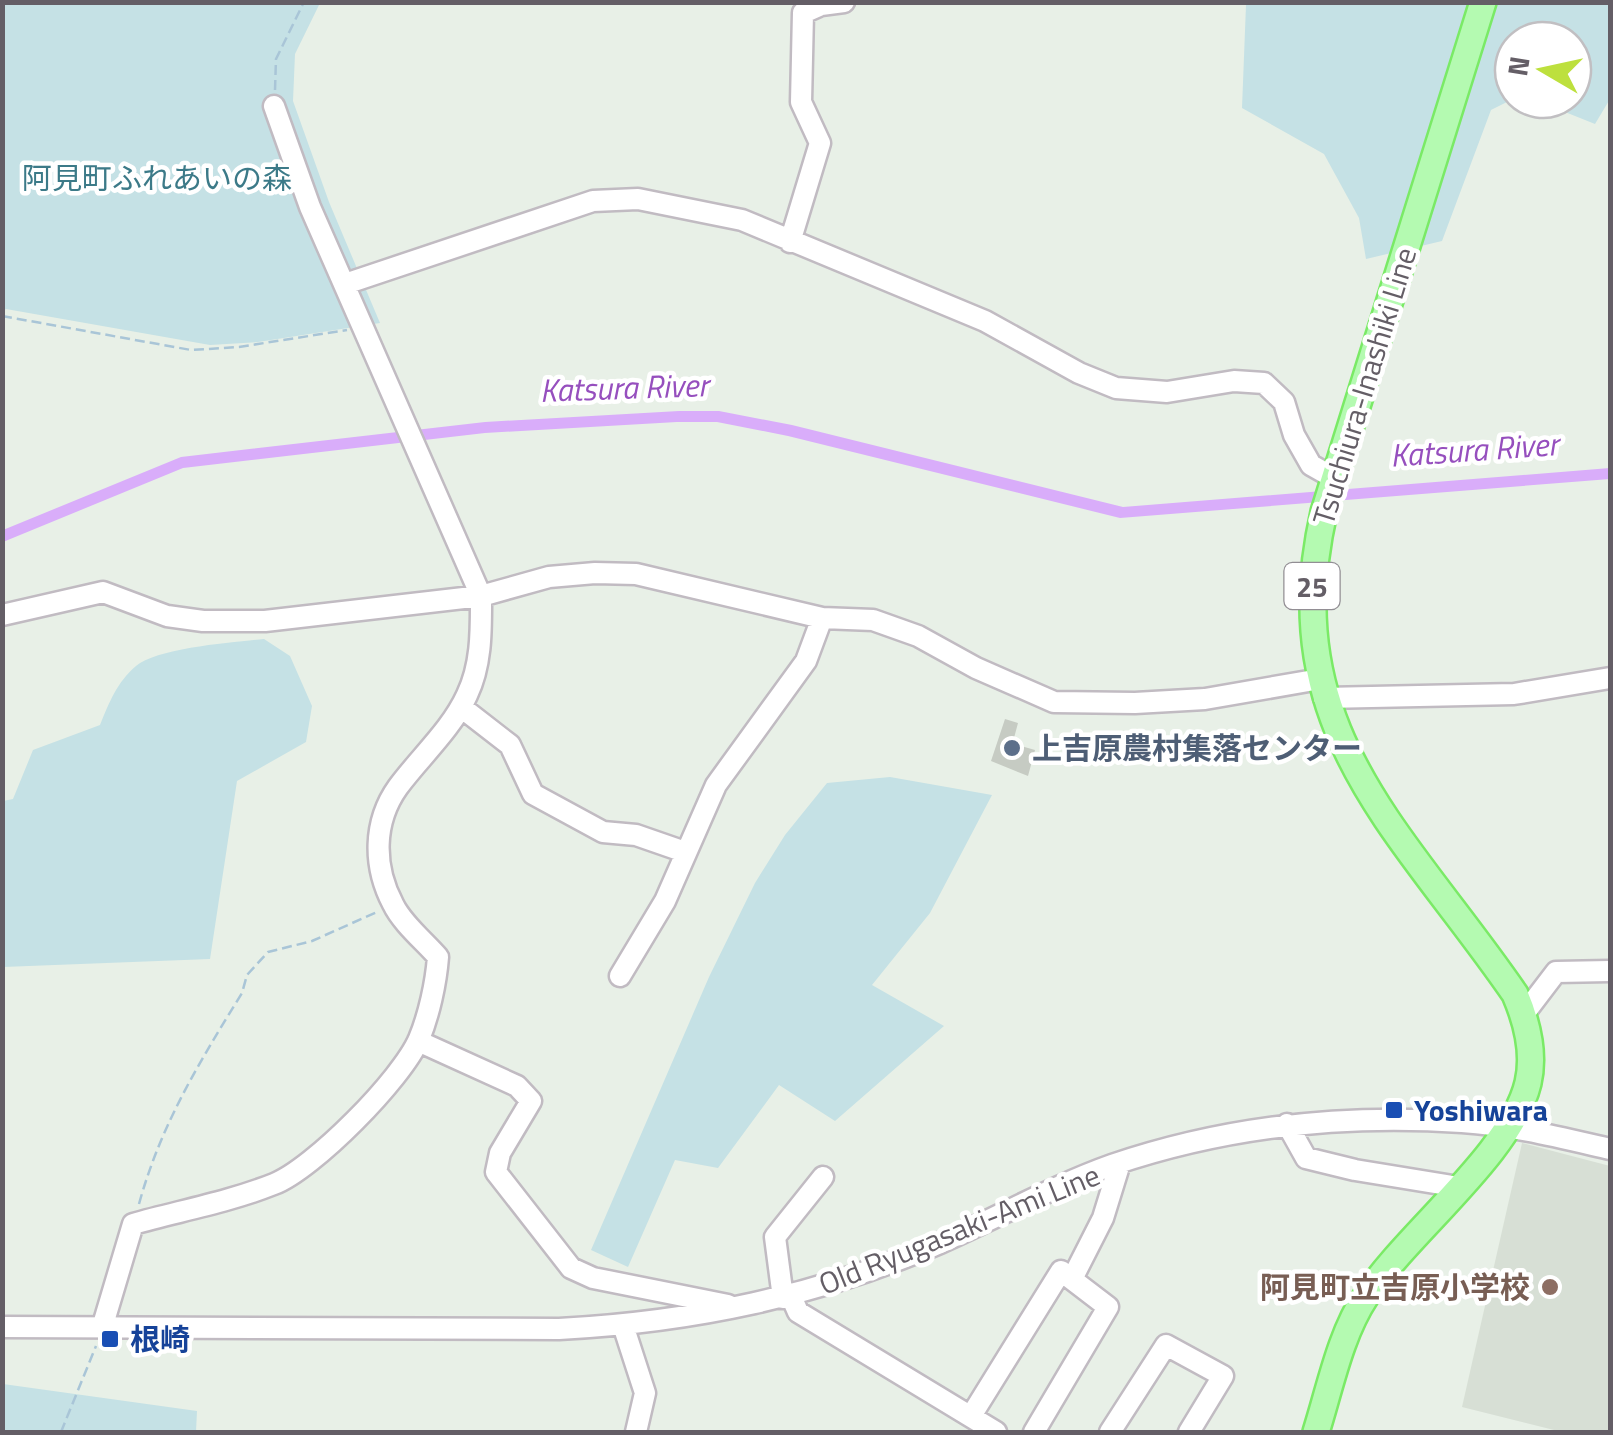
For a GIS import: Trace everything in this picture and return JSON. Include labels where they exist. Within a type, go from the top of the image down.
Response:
[{"type":"main road","name":"Tsuchiura-Inashiki Line","points":[[1316,1432],[1363,1300],[1508,1128],[1528,1082],[1531,1060],[1524,1014],[1495,964],[1368,794],[1348,759],[1322,688],[1311,612],[1316,547],[1334,478],[1483,2]]},
{"type":"street","points":[[790,242],[820,143],[801,102],[804,12],[844,2]]},
{"type":"street","points":[[102,1328],[134,1224],[277,1184],[341,1136],[373,1103],[418,1041],[438,957],[393,906],[376,848],[380,823],[396,790],[470,690],[481,645],[481,596],[310,207],[274,106]]},
{"type":"street","points":[[344,284],[593,201],[638,198],[742,220],[985,321],[1078,373],[1116,388],[1167,392],[1234,381],[1264,383],[1284,402],[1294,435],[1311,465],[1334,478]]},
{"type":"street","points":[[2,614],[103,592],[167,616],[203,621],[266,620],[481,596],[548,577],[636,574],[822,618],[873,620],[903,630],[1054,702],[1205,699],[1322,688],[1514,694],[1610,678]]},
{"type":"street","points":[[620,976],[665,901],[716,785],[806,662],[822,618]]},
{"type":"street","points":[[461,707],[510,745],[533,794],[603,832],[636,836],[685,852]]},
{"type":"street","points":[[1524,1014],[1556,972],[1610,972]]},
{"type":"street","points":[[418,1041],[518,1086],[531,1102],[500,1152],[496,1172],[570,1268],[593,1278],[743,1308]]},
{"type":"street","name":"Old Ryugasaki-Ami Line","points":[[2,1327],[559,1329],[623,1325],[743,1308],[787,1297],[925,1249],[1120,1163],[1198,1141],[1287,1124],[1447,1122],[1508,1128],[1610,1150]]},
{"type":"street","points":[[1287,1124],[1306,1158],[1459,1187]]},
{"type":"street","points":[[1072,1279],[1103,1218],[1120,1163]]},
{"type":"street","points":[[823,1178],[776,1237],[787,1297],[798,1312],[996,1432]]},
{"type":"street","points":[[971,1416],[1062,1271],[1108,1306],[1034,1432]]},
{"type":"street","points":[[623,1325],[644,1392],[636,1432]]},
{"type":"street","points":[[1110,1432],[1166,1345],[1223,1376],[1189,1432]]},
{"type":"path","points":[[274,106],[276,59],[304,2]]},
{"type":"path","points":[[2,316],[191,350],[240,347],[362,328]]},
{"type":"path","points":[[134,1224],[152,1156],[176,1103],[242,992],[247,975],[268,952],[312,941],[393,906]]},
{"type":"path","points":[[60,1432],[102,1328]]},
{"type":"shaded area","points":[[719,411],[792,425],[1123,507],[1610,468],[1610,479],[1120,518],[788,436],[717,422],[677,422],[485,433],[183,468],[3,542],[3,530],[181,457],[485,422]]},
{"type":"shaded area","name":"阿見町立吉原小学校","points":[[1522,1143],[1610,1166],[1610,1432],[1562,1432],[1462,1407]]},
{"type":"green space","name":"阿見町ふれあいの森","points":[[2,3],[320,3],[295,54],[293,101],[329,202],[380,323],[258,342],[210,345],[3,311]]},
{"type":"green space","points":[[1610,3],[1610,99],[1595,124],[1585,120],[1593,120],[1593,20],[1493,20],[1493,109],[1442,241],[1366,259],[1359,218],[1324,154],[1242,108],[1246,5]]},
{"type":"green space","points":[[264,639],[290,656],[312,706],[306,742],[237,781],[210,959],[3,967],[3,801],[13,799],[33,750],[100,725],[119,686],[129,672],[146,660],[197,647]]},
{"type":"green space","points":[[890,777],[992,795],[930,913],[872,985],[944,1026],[835,1121],[779,1085],[718,1168],[675,1160],[628,1267],[591,1250],[709,977],[755,883],[785,835],[827,783]]},
{"type":"green space","points":[[3,1384],[197,1411],[196,1432],[3,1432]]},
{"type":"building","name":"上吉原農村集落センター","points":[[1005,719],[1018,723],[1014,738],[1021,746],[1035,750],[1028,776],[991,761]]},
{"type":"place","name":"上吉原農村集落センター","points":[[1012,748]]},
{"type":"place","name":"Yoshiwara","points":[[1394,1110]]},
{"type":"place","name":"阿見町立吉原小学校","points":[[1550,1287]]},
{"type":"place","name":"根崎","points":[[110,1339]]},
{"type":"water label","name":"Katsura River","points":[[624,387]]},
{"type":"water label","name":"Katsura River","points":[[1474,449]]}]
